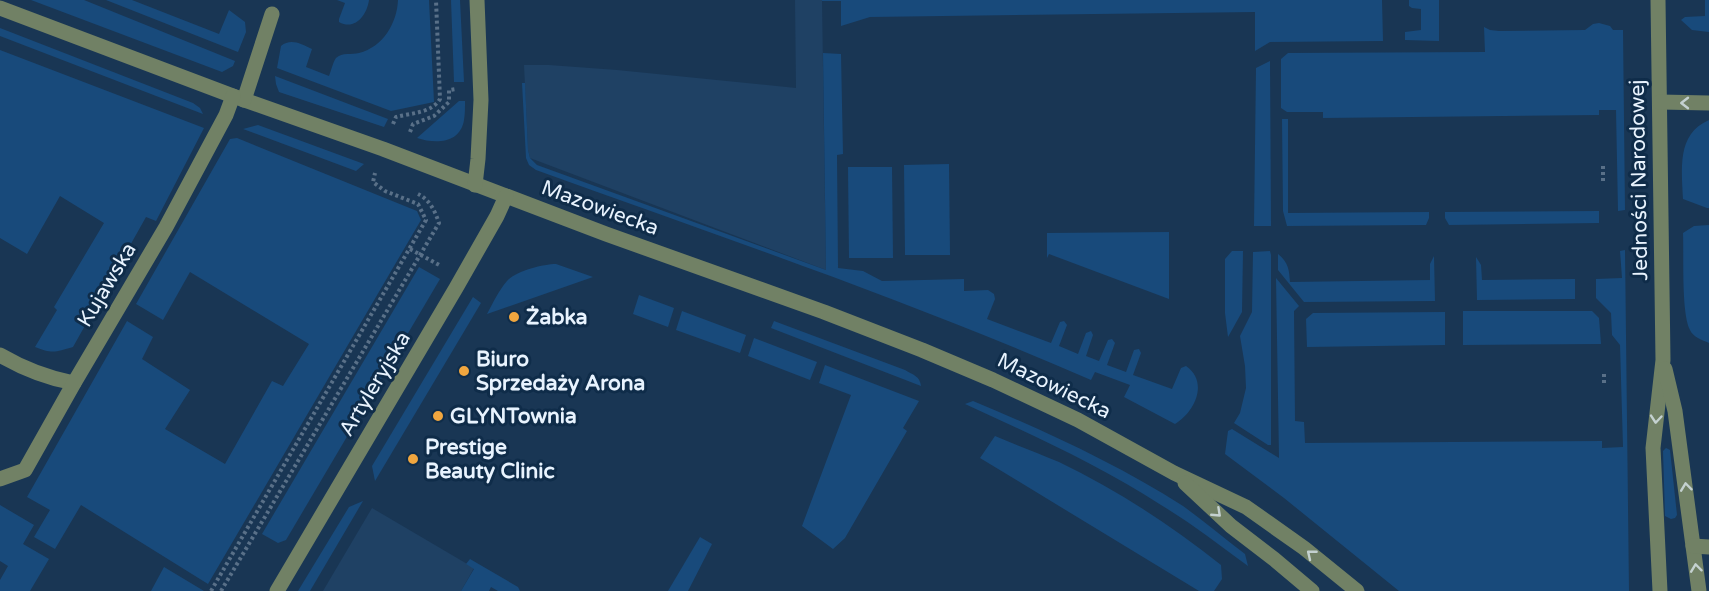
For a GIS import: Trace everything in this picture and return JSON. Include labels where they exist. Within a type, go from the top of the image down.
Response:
[{"type":"street","points":[[475,185],[481,100],[477,0]]},
{"type":"street","name":"Jedności Narodowej","points":[[1658,0],[1663,360],[1653,448],[1660,591]]},
{"type":"street","name":"Mazowiecka","points":[[0,8],[824,312],[993,380],[1078,420],[1174,472],[1246,507],[1304,548],[1357,591]]},
{"type":"street","name":"Kujawska","points":[[0,479],[25,470],[166,227],[211,143],[239,98],[259,53],[272,14]]},
{"type":"street","points":[[1660,102],[1709,103]]},
{"type":"street","name":"Artyleryjska","points":[[277,591],[456,288],[506,196]]},
{"type":"street","points":[[0,355],[21,367],[50,378],[74,383]]},
{"type":"street","name":"Jedności Narodowej","points":[[1663,360],[1675,411],[1699,591]]},
{"type":"street","name":"Mazowiecka","points":[[1174,472],[1231,526],[1312,591]]},
{"type":"street","points":[[1693,546],[1709,547]]},
{"type":"path","points":[[391,129],[396,117],[430,109],[437,105],[440,99],[436,0]]},
{"type":"path","points":[[408,135],[413,124],[434,116],[449,102],[449,90],[464,89]]},
{"type":"path","points":[[1603,166],[1603,182]]},
{"type":"path","points":[[211,591],[426,220],[418,204],[385,190],[373,182],[376,169]]},
{"type":"path","points":[[221,591],[439,224],[429,202],[422,195],[411,191]]},
{"type":"path","points":[[410,249],[445,268]]},
{"type":"path","points":[[1604,374],[1604,386]]},
{"type":"shaded area","points":[[31,0],[84,0],[235,61],[233,66],[222,72]]},
{"type":"shaded area","points":[[106,0],[132,0],[219,34],[229,10],[245,22],[246,32],[238,52]]},
{"type":"shaded area","points":[[337,0],[369,0],[366,11],[359,20],[345,24],[339,22],[339,19],[345,3]]},
{"type":"shaded area","points":[[398,0],[429,0],[434,102],[391,111],[277,68],[281,46],[289,42],[296,43],[312,49],[306,67],[329,76],[338,56],[368,50],[382,40],[392,25]]},
{"type":"shaded area","points":[[451,0],[460,0],[464,82],[454,82]]},
{"type":"shaded area","points":[[795,0],[822,0],[826,270],[530,158],[524,65],[617,70],[796,88]]},
{"type":"shaded area","points":[[822,0],[1382,0],[1383,41],[1270,42],[1255,51],[1255,12],[870,17],[841,26],[841,1]]},
{"type":"shaded area","points":[[1409,0],[1439,0],[1439,41],[1405,40],[1405,32],[1421,30],[1421,9],[1409,6]]},
{"type":"shaded area","points":[[1705,0],[1709,0],[1709,32],[1692,30],[1681,20],[1685,17],[1705,16]]},
{"type":"shaded area","points":[[1599,23],[1610,26],[1613,30],[1623,30],[1625,210],[1618,211],[1616,110],[1599,110],[1599,115],[1323,118],[1323,112],[1287,112],[1281,108],[1281,59],[1288,53],[1485,52],[1484,27],[1499,31],[1585,30]]},
{"type":"shaded area","points":[[0,28],[193,103],[200,108],[203,114],[0,36]]},
{"type":"shaded area","points":[[0,50],[204,128],[156,221],[146,217],[73,347],[58,351],[46,351],[35,347],[57,310],[54,307],[104,223],[60,196],[27,254],[0,238]]},
{"type":"shaded area","points":[[823,53],[841,54],[843,154],[837,155],[838,268],[863,271],[882,281],[964,279],[964,291],[988,290],[994,294],[995,299],[987,319],[1051,343],[1060,322],[1064,321],[1067,325],[1059,346],[1078,354],[1086,333],[1091,331],[1093,335],[1086,356],[1099,361],[1108,340],[1112,339],[1115,343],[1107,365],[1126,372],[1134,350],[1139,349],[1141,353],[1133,375],[1172,389],[1181,368],[1186,366],[1197,380],[1198,388],[1193,405],[1182,419],[1175,424],[1124,397],[1130,385],[1095,372],[1091,380],[954,323],[536,170],[529,165],[526,158],[522,83],[525,83],[528,150],[530,158],[537,165],[826,270]]},
{"type":"shaded area","points":[[1270,61],[1271,226],[1254,226],[1256,68]]},
{"type":"shaded area","points":[[275,76],[388,119],[384,127],[279,92]]},
{"type":"shaded area","points":[[459,101],[465,101],[465,110],[462,128],[458,134],[439,141],[417,138]]},
{"type":"shaded area","points":[[1282,119],[1288,119],[1288,213],[1429,212],[1426,225],[1287,226],[1283,211]]},
{"type":"shaded area","points":[[1709,120],[1709,208],[1707,208],[1683,199],[1682,165],[1683,154],[1691,134],[1698,126]]},
{"type":"shaded area","points":[[258,125],[364,164],[356,171],[243,129]]},
{"type":"shaded area","points":[[237,138],[417,211],[421,220],[208,584],[81,505],[55,549],[34,537],[50,510],[27,497],[127,321],[153,337],[142,359],[190,390],[165,429],[225,464],[272,381],[283,386],[309,344],[190,272],[163,320],[136,304],[230,139]]},
{"type":"shaded area","points":[[949,164],[950,255],[905,255],[904,165]]},
{"type":"shaded area","points":[[848,167],[892,167],[893,258],[849,258]]},
{"type":"shaded area","points":[[1599,211],[1599,223],[1449,225],[1445,218],[1445,212]]},
{"type":"shaded area","points":[[1709,225],[1709,343],[1693,335],[1687,322],[1684,297],[1683,233],[1694,226]]},
{"type":"shaded area","points":[[1169,232],[1169,299],[1049,254],[1047,258],[1047,233]]},
{"type":"shaded area","points":[[1625,250],[1629,591],[1399,591],[1284,498],[1225,454],[1228,431],[1232,429],[1279,458],[1276,278],[1299,306],[1294,311],[1295,421],[1304,422],[1305,443],[1602,441],[1602,448],[1623,447],[1620,345],[1612,335],[1611,313],[1596,298],[1596,279],[1622,278],[1620,251]]},
{"type":"shaded area","points":[[1232,251],[1243,251],[1242,312],[1228,337],[1225,313],[1225,259]]},
{"type":"shaded area","points":[[1270,251],[1271,445],[1268,445],[1234,423],[1240,413],[1246,388],[1240,336],[1252,312],[1253,252]]},
{"type":"shaded area","points":[[1278,254],[1288,267],[1290,282],[1430,280],[1430,264],[1434,256],[1435,301],[1304,302],[1278,270]]},
{"type":"shaded area","points":[[1476,257],[1481,265],[1482,280],[1575,279],[1575,299],[1477,300]]},
{"type":"shaded area","points":[[556,264],[593,277],[487,314],[501,288],[511,277],[530,269]]},
{"type":"shaded area","points":[[419,267],[440,279],[286,540],[278,543],[262,534]]},
{"type":"shaded area","points":[[639,295],[674,308],[668,327],[633,314]]},
{"type":"shaded area","points":[[473,297],[481,303],[375,481],[372,466]]},
{"type":"shaded area","points":[[682,311],[746,335],[740,353],[676,330]]},
{"type":"shaded area","points":[[1463,311],[1592,311],[1599,318],[1601,344],[1463,345]]},
{"type":"shaded area","points":[[1445,312],[1445,345],[1307,347],[1306,319],[1313,313]]},
{"type":"shaded area","points":[[774,321],[905,370],[918,378],[921,386],[771,328]]},
{"type":"shaded area","points":[[754,338],[817,362],[810,380],[748,356]]},
{"type":"shaded area","points":[[825,365],[919,401],[903,428],[907,431],[845,538],[833,549],[802,526],[851,395],[819,383]]},
{"type":"shaded area","points":[[973,401],[1080,449],[1183,506],[1245,554],[1248,566],[1138,490],[1065,451],[965,404]]},
{"type":"shaded area","points":[[995,436],[1081,473],[1123,496],[1183,536],[1221,565],[1222,579],[1214,591],[1199,591],[980,458]]},
{"type":"shaded area","points":[[1666,448],[1670,450],[1677,515],[1671,519],[1665,516],[1663,451]]},
{"type":"shaded area","points":[[363,501],[310,591],[298,591],[349,507]]},
{"type":"shaded area","points":[[0,505],[34,525],[23,544],[49,559],[30,591],[0,591],[0,580],[8,566],[0,561]]},
{"type":"shaded area","points":[[372,508],[474,568],[461,591],[323,591]]},
{"type":"shaded area","points":[[700,537],[712,544],[688,591],[668,591]]},
{"type":"shaded area","points":[[470,559],[518,587],[520,591],[498,591],[491,587],[489,591],[461,591],[474,569],[466,564]]},
{"type":"shaded area","points":[[164,567],[204,591],[151,591]]},
{"type":"place","name":"Żabka","points":[[514,317]]},
{"type":"place","name":"Biuro Sprzedaży Arona","points":[[464,371]]},
{"type":"place","name":"GLYNTownia","points":[[438,416]]},
{"type":"place","name":"Prestige Beauty Clinic","points":[[413,459]]}]
